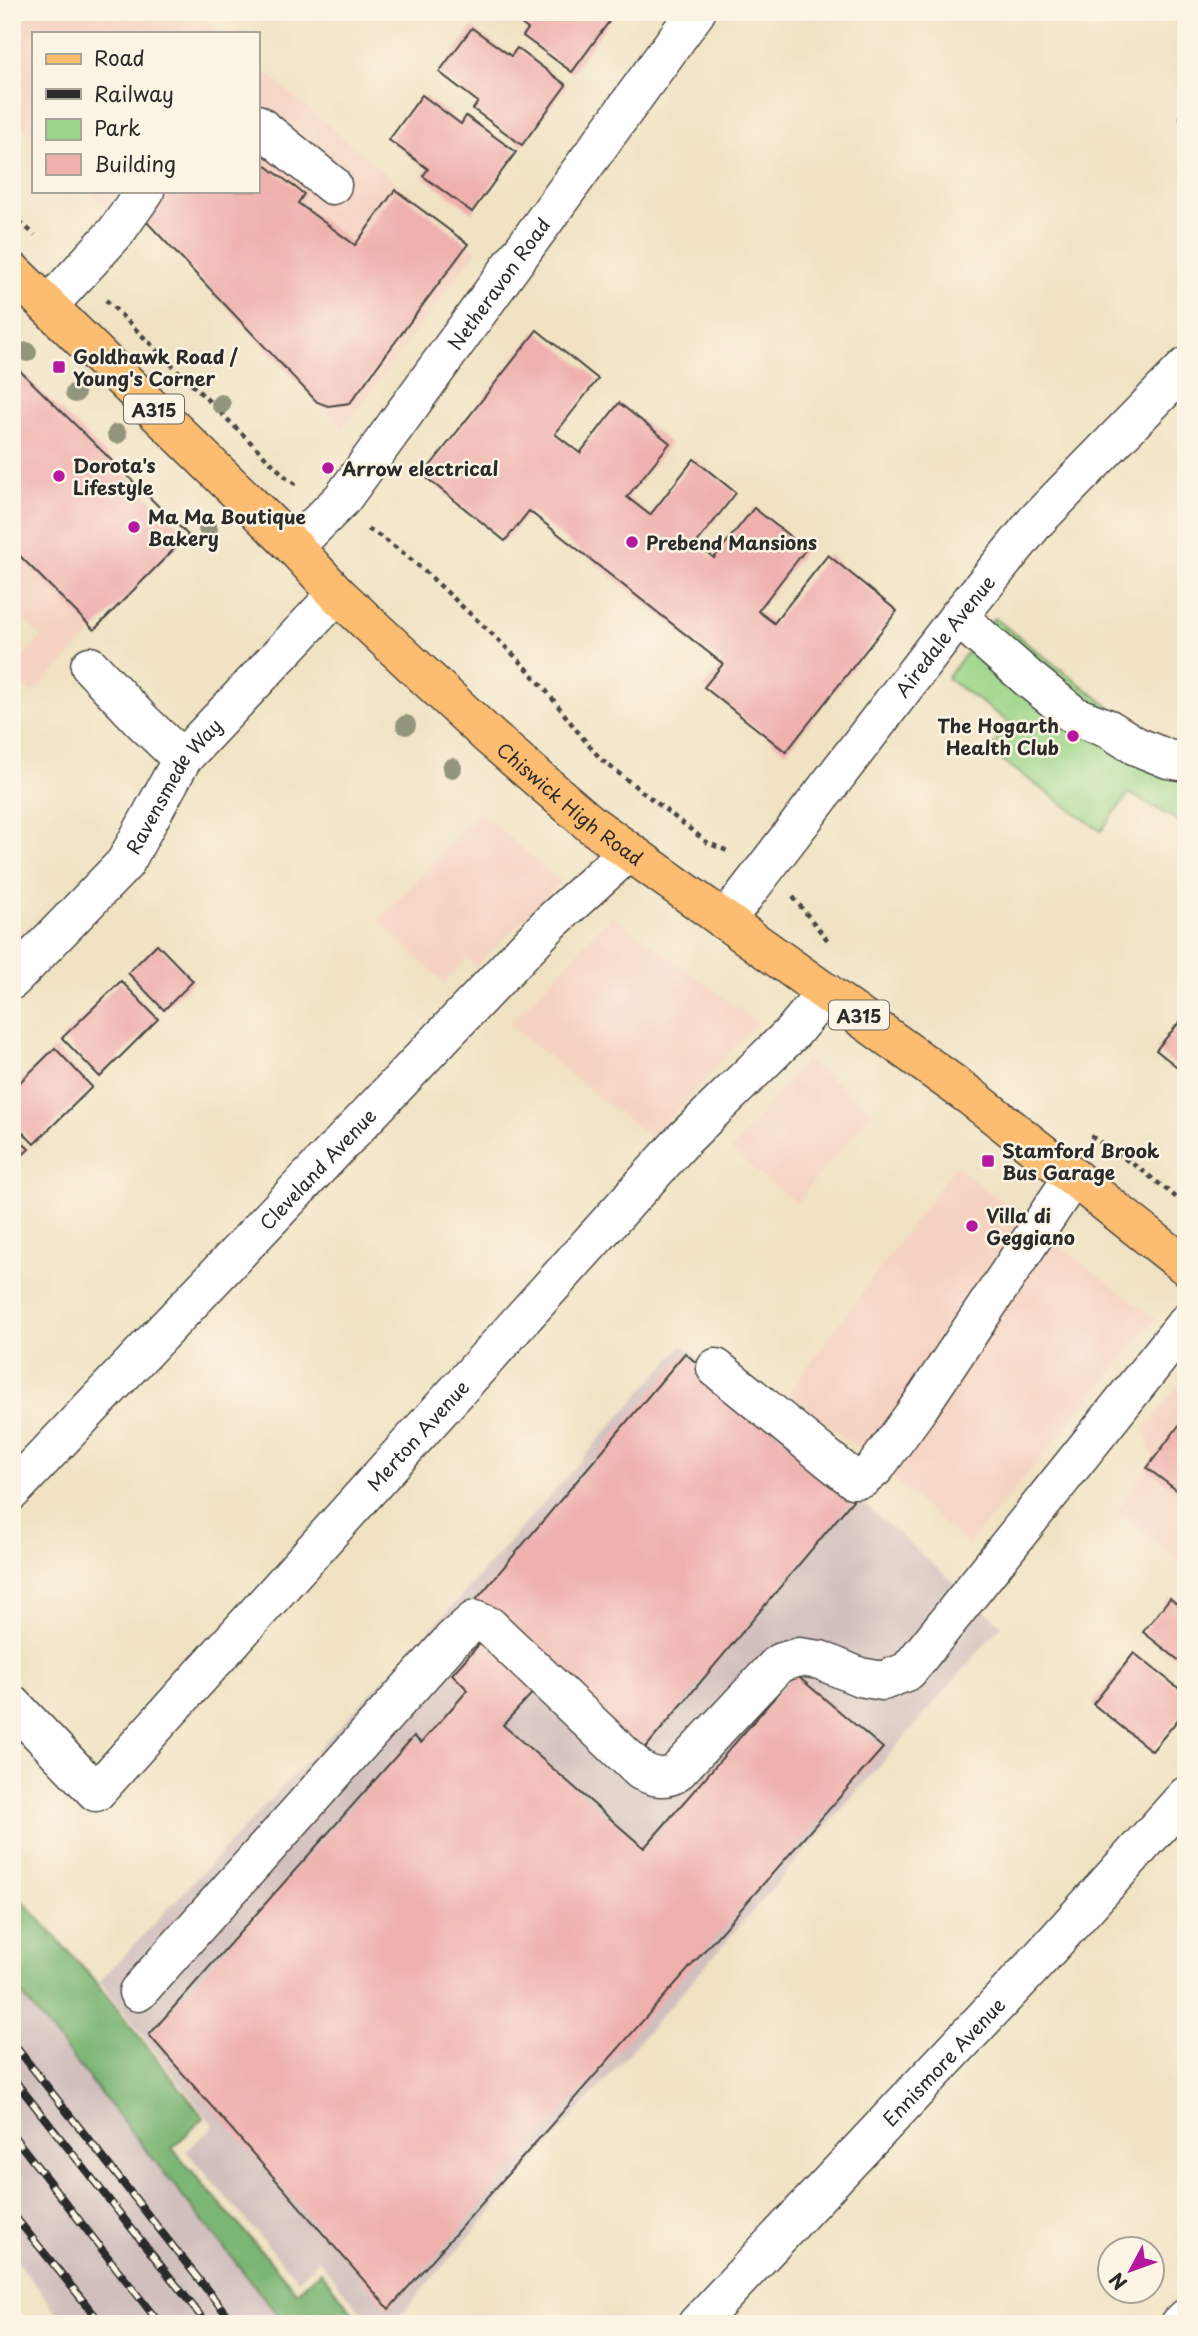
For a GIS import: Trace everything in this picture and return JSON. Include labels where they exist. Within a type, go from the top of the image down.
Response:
[{"type":"main road","name":"Chiswick High Road","points":[[12,271],[294,547],[337,594],[547,787],[628,852],[970,1096],[1186,1266]]},
{"type":"street","name":"Netheravon Road","points":[[294,547],[334,509],[347,492],[696,12]]},
{"type":"street","points":[[259,126],[332,185]]},
{"type":"street","points":[[48,304],[121,226],[144,192]]},
{"type":"street","name":"Airedale Avenue","points":[[725,920],[958,617],[1036,521],[1186,368]]},
{"type":"street","name":"Ravensmede Way","points":[[12,980],[125,863],[182,759],[337,594]]},
{"type":"street","points":[[958,617],[1075,716],[1109,729],[1136,746],[1168,759],[1186,762]]},
{"type":"street","points":[[90,666],[182,759]]},
{"type":"street","name":"Cleveland Avenue","points":[[12,1491],[551,922],[628,852]]},
{"type":"street","name":"Merton Avenue","points":[[12,1704],[96,1792],[673,1151],[793,1032],[826,992]]},
{"type":"street","points":[[716,1368],[853,1479],[863,1478],[875,1468],[920,1406],[1073,1177]]},
{"type":"street","points":[[138,1992],[453,1639],[475,1620],[489,1626],[641,1771],[667,1778],[677,1773],[779,1663],[799,1657],[820,1660],[860,1677],[883,1681],[908,1671],[1186,1323]]},
{"type":"street","name":"Ennismore Avenue","points":[[697,2324],[1034,1965],[1186,1796]]},
{"type":"street","points":[[1180,2324],[1186,2318]]},
{"type":"path","points":[[79,273],[287,478],[305,492]]},
{"type":"shaded area","points":[[12,12],[209,12],[204,20],[219,32],[32,32],[32,134],[12,114]]},
{"type":"shaded area","points":[[259,67],[476,251],[343,429],[143,218],[114,217],[89,192],[259,192]]},
{"type":"shaded area","points":[[12,363],[188,535],[32,694],[12,675],[12,668],[42,637],[12,609]]},
{"type":"shaded area","points":[[479,812],[561,882],[476,966],[467,958],[444,983],[379,921]]},
{"type":"shaded area","points":[[612,915],[757,1022],[651,1138],[509,1025]]},
{"type":"shaded area","points":[[805,1059],[873,1111],[796,1203],[731,1151]]},
{"type":"shaded area","points":[[955,1166],[1156,1319],[968,1545],[854,1445],[788,1393]]},
{"type":"shaded area","points":[[683,1345],[1002,1625],[393,2324],[371,2324],[319,2260],[298,2280],[186,2151],[214,2126],[100,1981],[447,1612]]},
{"type":"shaded area","points":[[1186,1375],[1186,1568],[1117,1512],[1154,1459],[1144,1430]]},
{"type":"shaded area","points":[[12,1981],[285,2324],[66,2324],[12,2255]]},
{"type":"green space","name":"The Hogarth Health Club","points":[[994,618],[1164,749],[1186,751],[1186,825],[1129,793],[1101,831],[989,751],[1010,723],[947,678]]},
{"type":"green space","points":[[12,1889],[93,1979],[204,2118],[172,2148],[297,2292],[320,2271],[362,2324],[285,2324],[12,1982]]},
{"type":"building","points":[[505,12],[616,12],[572,72],[523,36],[528,29]]},
{"type":"building","points":[[472,28],[511,56],[517,48],[566,85],[522,145],[473,109],[478,102],[439,72]]},
{"type":"building","points":[[422,95],[461,124],[466,116],[516,152],[472,212],[423,176],[428,169],[389,140]]},
{"type":"building","points":[[1186,96],[1186,125],[1180,120],[1180,102]]},
{"type":"building","points":[[259,160],[304,194],[298,203],[355,245],[395,190],[468,244],[350,403],[328,406],[317,402],[143,218],[161,192],[259,192]]},
{"type":"building","name":"Prebend Mansions","points":[[537,330],[598,379],[555,434],[580,453],[619,403],[670,443],[627,497],[650,515],[694,459],[736,493],[696,544],[714,558],[754,508],[806,549],[758,611],[774,623],[828,555],[897,611],[786,752],[704,687],[723,664],[529,511],[505,541],[423,475]]},
{"type":"building","points":[[12,363],[188,535],[94,630],[12,548]]},
{"type":"building","points":[[157,944],[193,981],[164,1010],[128,973]]},
{"type":"building","points":[[121,981],[158,1019],[100,1077],[62,1038]]},
{"type":"building","points":[[1186,1014],[1186,1074],[1156,1050]]},
{"type":"building","points":[[55,1048],[92,1087],[34,1144],[12,1121],[12,1090]]},
{"type":"building","points":[[12,1133],[29,1149],[12,1165]]},
{"type":"building","points":[[685,1353],[853,1500],[637,1758],[470,1607]]},
{"type":"building","points":[[1186,1416],[1186,1497],[1147,1468]]},
{"type":"building","points":[[1170,1598],[1184,1610],[1186,1607],[1186,1666],[1143,1632]]},
{"type":"building","points":[[484,1639],[536,1689],[503,1725],[644,1848],[795,1674],[883,1748],[389,2309],[149,2035],[414,1736],[421,1743],[468,1690],[452,1674]]},
{"type":"building","points":[[1134,1653],[1186,1694],[1186,1710],[1152,1751],[1093,1704]]},
{"type":"railway","points":[[12,2042],[234,2324]]},
{"type":"railway","points":[[12,2077],[207,2324]]},
{"type":"railway","points":[[12,2134],[160,2324]]},
{"type":"railway","points":[[12,2213],[102,2324]]},
{"type":"place","name":"Goldhawk Road / Young's Corner","points":[[59,367]]},
{"type":"place","name":"Arrow electrical","points":[[328,468]]},
{"type":"place","name":"Dorota's Lifestyle","points":[[59,476]]},
{"type":"place","name":"Ma Ma Boutique Bakery","points":[[134,527]]},
{"type":"place","name":"Prebend Mansions","points":[[632,542]]},
{"type":"place","name":"The Hogarth Health Club","points":[[1073,736]]},
{"type":"place","name":"Stamford Brook Bus Garage","points":[[988,1161]]},
{"type":"place","name":"Villa di Geggiano","points":[[972,1226]]}]
